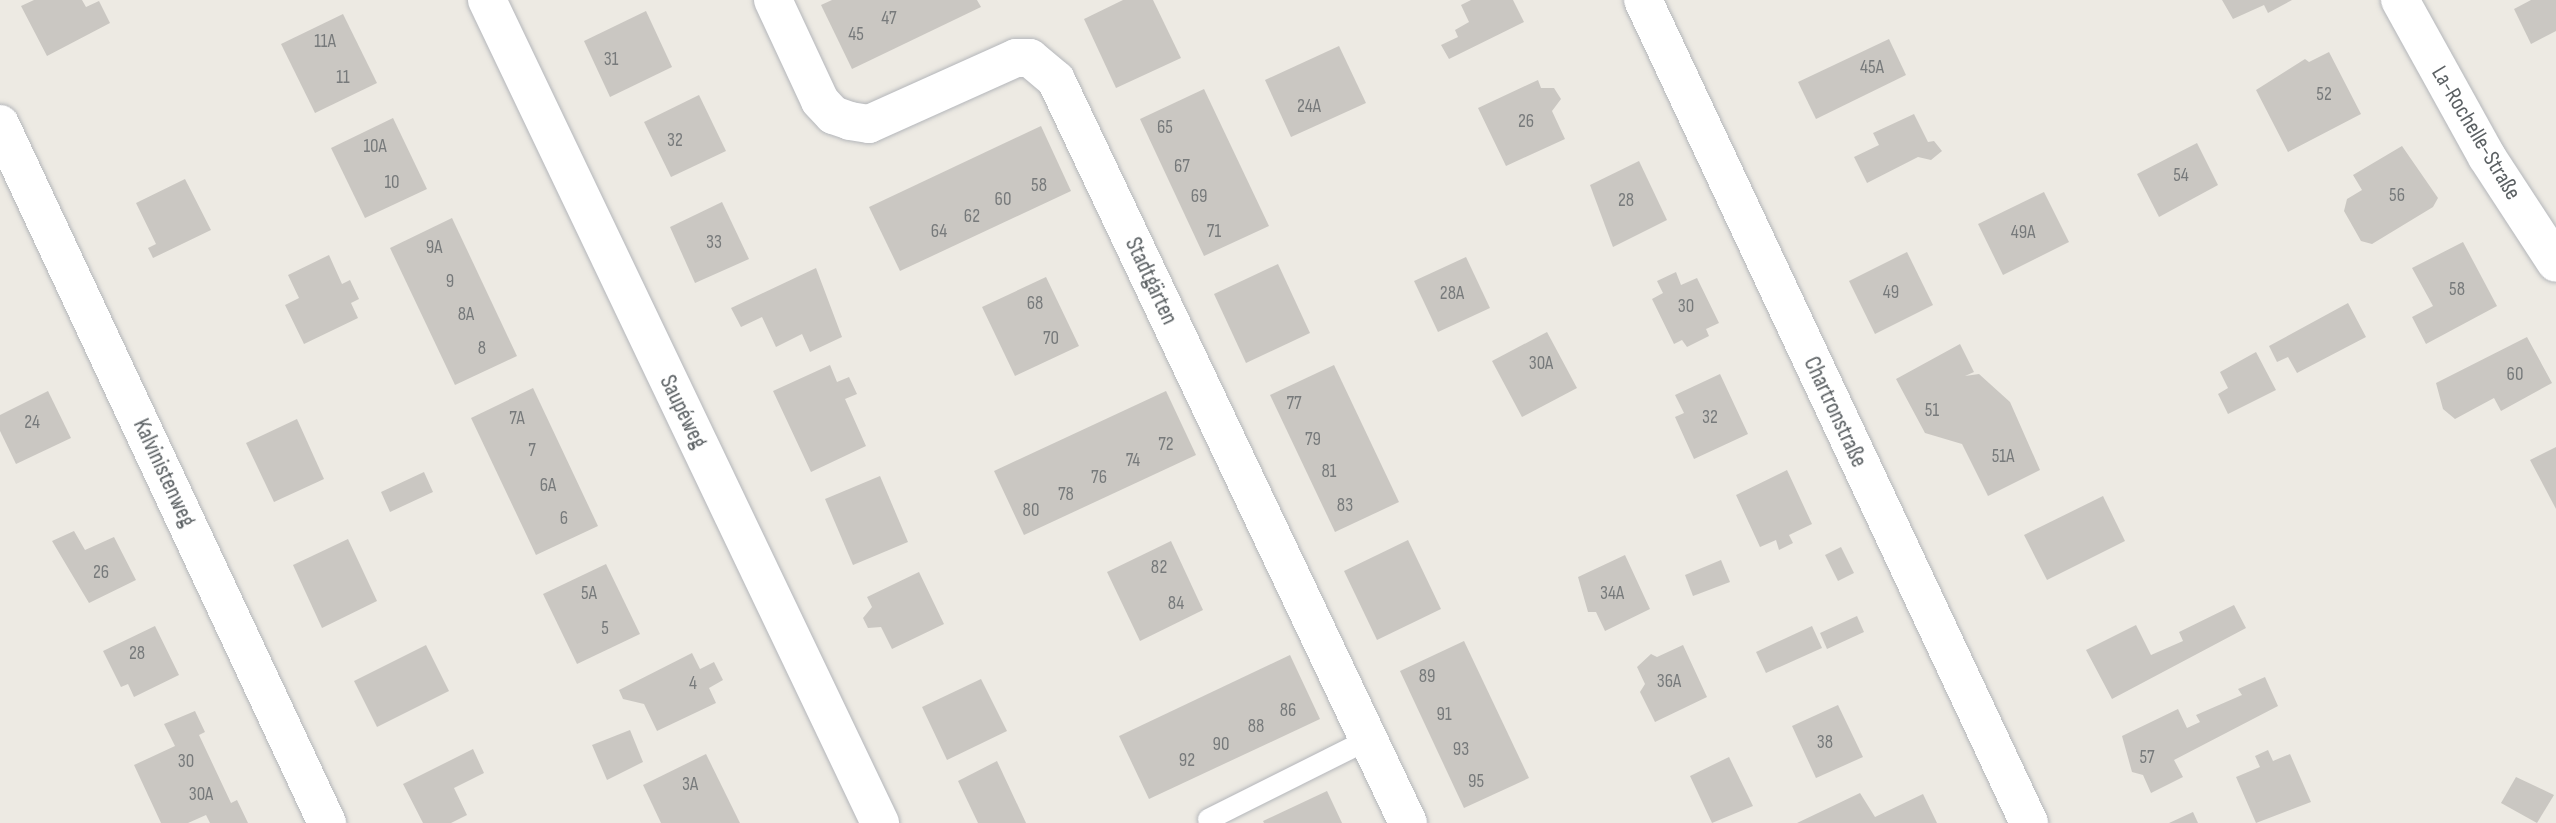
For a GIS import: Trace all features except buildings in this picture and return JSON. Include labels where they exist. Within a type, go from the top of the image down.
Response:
[{"type":"street","name":"Saupéweg","points":[[486,0],[880,823]]},
{"type":"street","name":"Stadtgärten","points":[[773,0],[820,101],[833,115],[850,121],[869,124],[1016,58],[1030,58],[1056,80],[1408,823]]},
{"type":"street","name":"Chartronstraße","points":[[1643,0],[2029,823]]},
{"type":"street","name":"La-Rochelle-Straße","points":[[2400,0],[2487,156],[2556,263]]},
{"type":"street","name":"Kalvinistenweg","points":[[0,124],[327,823]]},
{"type":"lane","points":[[1208,819],[1368,739]]}]
